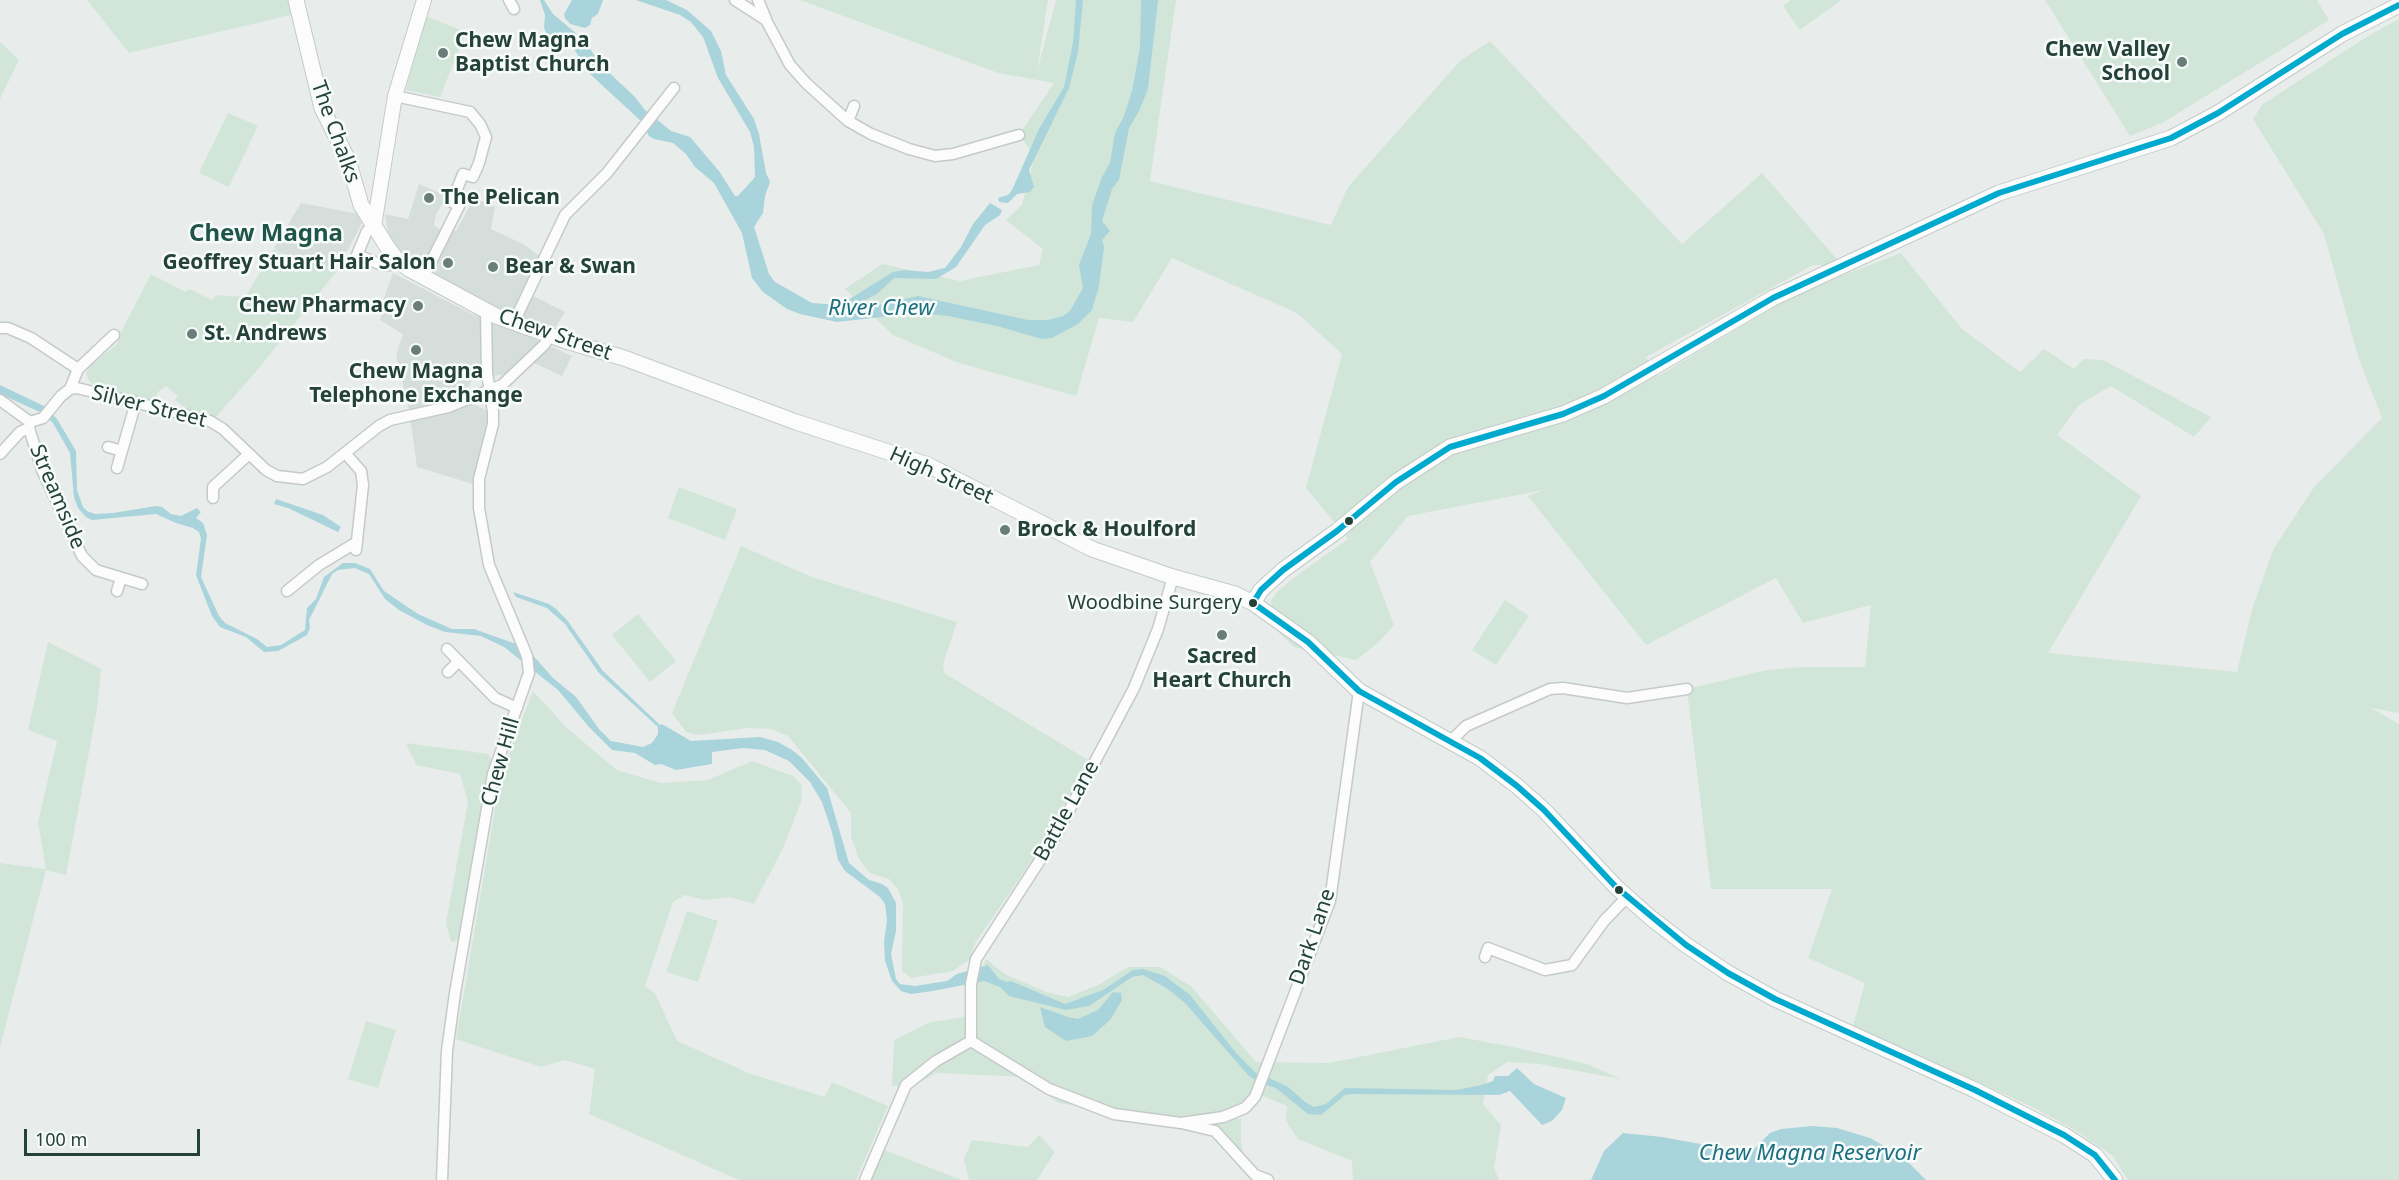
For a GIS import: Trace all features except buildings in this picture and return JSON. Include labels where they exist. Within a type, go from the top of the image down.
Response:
[{"type":"main road","name":"The Chalks","points":[[296,0],[322,108],[348,159],[361,205],[397,260]]},
{"type":"main road","points":[[1253,603],[1261,590],[1283,570],[1337,531],[1396,482],[1450,447],[1563,414],[1604,396],[1773,298],[2001,193],[2171,138],[2218,112],[2342,34],[2399,5]]},
{"type":"main road","name":"Chew Street","points":[[397,260],[423,278],[486,311],[550,336],[624,358]]},
{"type":"main road","name":"High Street","points":[[624,358],[725,397],[928,465],[1074,541],[1173,577],[1235,594],[1253,603],[1308,642],[1359,690],[1480,758],[1544,810],[1627,897],[1686,945],[1728,973],[1775,999],[1975,1090],[2064,1135],[2095,1155],[2115,1180]]},
{"type":"street","points":[[397,260],[390,265],[382,265],[357,255],[367,231],[374,226],[395,96],[424,0]]},
{"type":"street","points":[[735,0],[766,20]]},
{"type":"street","points":[[758,0],[790,66],[823,100],[848,121],[871,134],[935,156],[952,154],[1019,135]]},
{"type":"street","points":[[514,322],[565,215],[607,173],[674,88]]},
{"type":"street","points":[[395,96],[470,112],[480,124],[486,137],[473,177],[463,174],[452,202],[459,207],[423,278]]},
{"type":"street","points":[[848,121],[854,106]]},
{"type":"street","name":"Chew Hill","points":[[442,1180],[447,1051],[454,993],[493,774],[529,673],[527,656],[489,565],[478,508],[479,479],[493,424],[488,373],[486,311]]},
{"type":"street","points":[[0,328],[8,328],[31,338],[78,369]]},
{"type":"street","points":[[70,389],[78,369],[114,335]]},
{"type":"street","name":"Silver Street","points":[[29,425],[43,418],[70,389],[77,388],[210,421],[223,429],[248,454],[277,476],[303,479],[327,467],[390,420],[448,407],[502,385],[544,345],[550,336]]},
{"type":"street","points":[[0,400],[29,425],[0,454]]},
{"type":"street","points":[[117,468],[136,402]]},
{"type":"street","name":"Streamside","points":[[29,425],[42,470],[82,556],[96,570],[142,584]]},
{"type":"street","points":[[108,447],[122,451]]},
{"type":"street","points":[[287,591],[320,565],[357,546],[363,484],[361,471],[345,453]]},
{"type":"street","points":[[213,498],[213,487],[248,454]]},
{"type":"street","name":"Battle Lane","points":[[971,1041],[971,984],[976,959],[1055,837],[1134,688],[1158,629],[1173,577]]},
{"type":"street","points":[[117,591],[121,578]]},
{"type":"street","points":[[447,649],[495,698],[516,708]]},
{"type":"street","points":[[448,672],[459,661]]},
{"type":"street","points":[[1451,741],[1466,726],[1550,689],[1563,688],[1627,698],[1687,689]]},
{"type":"street","name":"Dark Lane","points":[[1180,1123],[1223,1117],[1245,1108],[1255,1097],[1330,901],[1359,690]]},
{"type":"street","points":[[1488,948],[1545,970],[1572,965],[1604,921],[1627,897]]},
{"type":"street","points":[[866,1180],[906,1085],[936,1061],[971,1041],[1049,1089],[1114,1114],[1180,1123],[1215,1131],[1255,1175],[1268,1180]]},
{"type":"shaded area","points":[[419,184],[447,196],[436,214],[434,225],[443,232],[456,231],[474,198],[495,207],[491,229],[525,245],[540,257],[523,291],[565,312],[552,333],[431,277],[401,254],[389,238],[385,214],[408,219]]},
{"type":"shaded area","points":[[301,203],[359,214],[362,223],[348,250],[330,265],[312,271],[274,248]]},
{"type":"shaded area","points":[[393,273],[472,314],[500,323],[572,356],[562,376],[532,362],[502,375],[473,378],[469,386],[459,394],[488,412],[476,485],[417,467],[409,410],[396,355],[403,334],[380,320],[384,298]]},
{"type":"green space","points":[[87,0],[289,0],[291,15],[129,53]]},
{"type":"green space","points":[[800,0],[1048,0],[1037,71],[1056,0],[1176,0],[1150,181],[1331,225],[1348,187],[1460,61],[1490,41],[1682,244],[1762,173],[1842,265],[1813,265],[1646,357],[1658,376],[1801,291],[1901,253],[1962,329],[2020,372],[2044,349],[2074,369],[2084,359],[2103,360],[2211,417],[2194,437],[2111,386],[2080,404],[2057,435],[2141,496],[2048,653],[2237,672],[2253,606],[2274,548],[2314,487],[2382,418],[2358,356],[2324,234],[2253,119],[2263,104],[2368,36],[2399,19],[2399,713],[2371,708],[2399,724],[2399,1180],[2128,1180],[2113,1156],[2075,1130],[2030,1106],[1853,1026],[1865,983],[1808,958],[1832,889],[1711,889],[1687,689],[1767,670],[1803,667],[1865,667],[1871,605],[1803,623],[1776,578],[1646,645],[1528,496],[1544,490],[1408,516],[1370,562],[1394,625],[1378,643],[1356,660],[1294,647],[1273,627],[1271,600],[1278,591],[1299,574],[1348,539],[1306,488],[1342,354],[1297,313],[1172,258],[1133,322],[1099,318],[1076,396],[959,363],[893,335],[845,289],[882,264],[960,281],[1039,265],[1043,249],[1006,220],[1022,205],[1035,156],[1019,135],[1054,83],[998,73]]},
{"type":"green space","points":[[1791,0],[1841,0],[1800,30],[1783,6]]},
{"type":"green space","name":"Chew Valley School","points":[[2045,0],[2317,0],[2329,20],[2164,122],[2130,136]]},
{"type":"green space","points":[[425,16],[466,32],[440,97],[406,90]]},
{"type":"green space","points":[[0,42],[19,60],[0,99]]},
{"type":"green space","points":[[228,113],[258,126],[229,187],[199,173]]},
{"type":"green space","points":[[274,249],[312,271],[330,265],[337,271],[254,374],[216,417],[184,412],[186,408],[175,400],[178,396],[166,386],[159,391],[151,404],[101,389],[89,381],[86,373],[89,367],[117,344],[151,274],[186,292],[189,289],[212,300],[216,295],[245,297]]},
{"type":"green space","points":[[679,487],[737,509],[725,540],[668,518]]},
{"type":"green space","points":[[741,546],[812,577],[957,622],[943,664],[944,673],[1088,760],[1042,846],[975,943],[970,959],[953,971],[911,978],[902,971],[903,904],[898,889],[889,879],[870,873],[859,859],[851,837],[851,813],[788,736],[771,729],[747,728],[699,735],[686,732],[672,713]]},
{"type":"green space","points":[[1505,600],[1529,616],[1496,665],[1472,650]]},
{"type":"green space","points":[[638,614],[676,661],[650,682],[612,635]]},
{"type":"green space","points":[[48,642],[101,669],[97,709],[66,875],[46,870],[0,1047],[0,863],[46,869],[38,822],[57,741],[28,730]]},
{"type":"green space","points":[[533,691],[568,729],[617,770],[661,783],[708,780],[752,761],[793,776],[802,786],[801,802],[783,848],[754,904],[730,897],[704,900],[685,895],[673,902],[645,986],[655,993],[677,1041],[751,1074],[825,1097],[832,1082],[888,1106],[856,1180],[739,1180],[589,1114],[595,1069],[565,1060],[541,1067],[456,1039],[501,774]]},
{"type":"green space","points":[[406,743],[489,754],[492,762],[458,940],[451,942],[446,923],[468,802],[460,774],[416,765]]},
{"type":"green space","points":[[687,911],[718,921],[698,982],[666,972]]},
{"type":"green space","points":[[986,959],[1006,975],[1047,992],[1068,997],[1098,985],[1128,967],[1160,967],[1192,987],[1256,1062],[1329,1063],[1459,1037],[1587,1064],[1621,1079],[1539,1064],[1507,1062],[1488,1075],[1483,1104],[1501,1125],[1494,1168],[1499,1180],[1353,1180],[1352,1161],[1298,1139],[1286,1121],[1287,1106],[1263,1096],[1236,1119],[1241,1119],[1241,1143],[1245,1158],[1198,1123],[1058,1103],[1025,1077],[937,1073],[911,1087],[892,1086],[894,1040],[928,1023],[969,1016],[974,987]]},
{"type":"green space","points":[[366,1021],[396,1030],[378,1088],[348,1079]]},
{"type":"green space","points":[[1039,1135],[1055,1152],[1037,1180],[969,1180],[964,1159],[972,1140],[1028,1147]]},
{"type":"green space","points":[[884,1150],[962,1180],[871,1180]]},
{"type":"water","name":"River Chew","points":[[540,0],[544,0],[553,14],[584,40],[601,65],[635,97],[645,110],[671,131],[690,137],[719,171],[735,196],[738,196],[755,177],[754,147],[750,132],[718,78],[703,37],[691,22],[680,15],[636,0],[666,0],[687,10],[711,31],[721,51],[726,75],[754,119],[759,134],[766,173],[770,182],[763,213],[754,227],[769,274],[775,282],[812,303],[840,305],[893,272],[904,270],[928,272],[945,268],[961,247],[973,224],[990,203],[1002,210],[1000,215],[985,225],[956,267],[936,279],[894,278],[877,294],[857,304],[870,307],[918,296],[1028,320],[1048,320],[1063,316],[1070,311],[1083,288],[1079,265],[1091,234],[1092,205],[1102,177],[1110,163],[1115,133],[1124,116],[1132,91],[1140,48],[1141,0],[1158,0],[1148,89],[1129,128],[1119,180],[1112,189],[1102,221],[1110,231],[1102,240],[1104,247],[1099,286],[1092,310],[1078,324],[1052,338],[1042,339],[997,326],[948,316],[917,313],[837,322],[787,309],[763,292],[752,278],[742,233],[714,183],[695,167],[686,154],[673,143],[649,136],[642,122],[590,74],[574,49],[556,40],[548,39],[544,27],[545,15]]},
{"type":"water","points":[[572,0],[603,0],[598,14],[585,28],[570,24],[565,18],[564,14]]},
{"type":"water","points":[[1076,0],[1083,0],[1078,52],[1069,88],[1029,170],[1034,187],[1030,192],[1017,194],[1008,203],[999,202],[998,198],[1008,195],[1012,190],[1039,129],[1064,87],[1073,43]]},
{"type":"water","points":[[0,385],[46,407],[57,419],[76,451],[77,490],[83,507],[87,511],[95,514],[113,513],[156,506],[162,507],[171,514],[181,516],[197,508],[201,512],[196,518],[203,523],[207,535],[201,577],[219,616],[225,623],[257,639],[267,647],[281,645],[305,630],[307,608],[316,599],[324,577],[343,563],[355,563],[370,569],[384,591],[418,614],[452,629],[474,629],[516,644],[530,652],[553,678],[576,697],[599,729],[611,741],[643,747],[652,743],[658,734],[658,727],[599,673],[565,624],[547,608],[516,597],[513,592],[549,604],[556,609],[567,620],[603,671],[660,725],[662,724],[691,741],[760,737],[778,742],[792,750],[802,758],[827,788],[849,863],[869,880],[888,888],[896,903],[896,931],[891,954],[896,979],[900,984],[915,986],[947,981],[957,974],[988,965],[999,979],[1011,981],[1065,1004],[1103,990],[1133,970],[1143,969],[1165,976],[1190,995],[1236,1053],[1259,1076],[1288,1087],[1314,1107],[1326,1104],[1345,1088],[1457,1090],[1493,1081],[1495,1076],[1508,1076],[1517,1068],[1534,1084],[1566,1098],[1562,1110],[1552,1121],[1542,1125],[1510,1091],[1499,1095],[1351,1094],[1345,1095],[1321,1115],[1308,1114],[1276,1088],[1260,1083],[1249,1076],[1186,1004],[1168,989],[1143,975],[1132,977],[1089,1006],[1066,1010],[1009,996],[1000,987],[984,981],[911,994],[901,991],[892,981],[885,961],[884,942],[887,920],[885,904],[880,897],[845,871],[838,860],[822,802],[810,782],[789,761],[765,750],[743,748],[712,752],[712,764],[676,770],[661,764],[655,765],[635,753],[612,750],[558,690],[504,647],[481,636],[445,632],[427,625],[399,610],[385,599],[369,574],[355,568],[338,570],[332,574],[309,620],[310,628],[307,635],[278,651],[264,652],[246,637],[220,627],[212,616],[196,575],[201,539],[199,532],[156,514],[92,520],[86,517],[78,508],[74,497],[70,453],[53,423],[42,413],[0,394]]},
{"type":"water","points":[[276,499],[323,515],[341,527],[338,532],[288,508],[274,504]]},
{"type":"water","points":[[1113,992],[1121,993],[1122,1000],[1110,1020],[1092,1036],[1066,1041],[1045,1027],[1040,1007],[1078,1019],[1098,1010]]},
{"type":"water","name":"Chew Magna Reservoir","points":[[1812,1126],[1837,1128],[1870,1138],[1902,1156],[1926,1180],[1591,1180],[1604,1151],[1623,1133],[1662,1137],[1750,1153],[1770,1133],[1781,1129]]},
{"type":"transit line","points":[[2115,1180],[2095,1155],[2064,1135],[1975,1090],[1775,999],[1728,973],[1686,945],[1616,887],[1544,810],[1517,786],[1480,758],[1359,691],[1308,642],[1253,603],[1261,590],[1283,570],[1337,531],[1396,482],[1450,447],[1563,414],[1604,396],[1773,298],[1999,193],[2171,138],[2218,113],[2342,34],[2399,5]]},
{"type":"place","name":"Chew Magna Baptist Church","points":[[443,53]]},
{"type":"place","name":"Chew Valley School","points":[[2182,62]]},
{"type":"place","name":"The Pelican","points":[[429,198]]},
{"type":"place","name":"Geoffrey Stuart Hair Salon","points":[[448,263]]},
{"type":"place","name":"Bear & Swan","points":[[493,267]]},
{"type":"place","name":"Chew Pharmacy","points":[[418,306]]},
{"type":"place","name":"St. Andrews","points":[[192,334]]},
{"type":"place","name":"Chew Magna Telephone Exchange","points":[[416,350]]},
{"type":"place","name":"Brock & Houlford","points":[[1005,530]]},
{"type":"place","name":"Woodbine Surgery","points":[[1253,603]]},
{"type":"place","name":"Sacred Heart Church","points":[[1222,635]]},
{"type":"district","name":"Chew Magna","points":[[266,234]]}]
